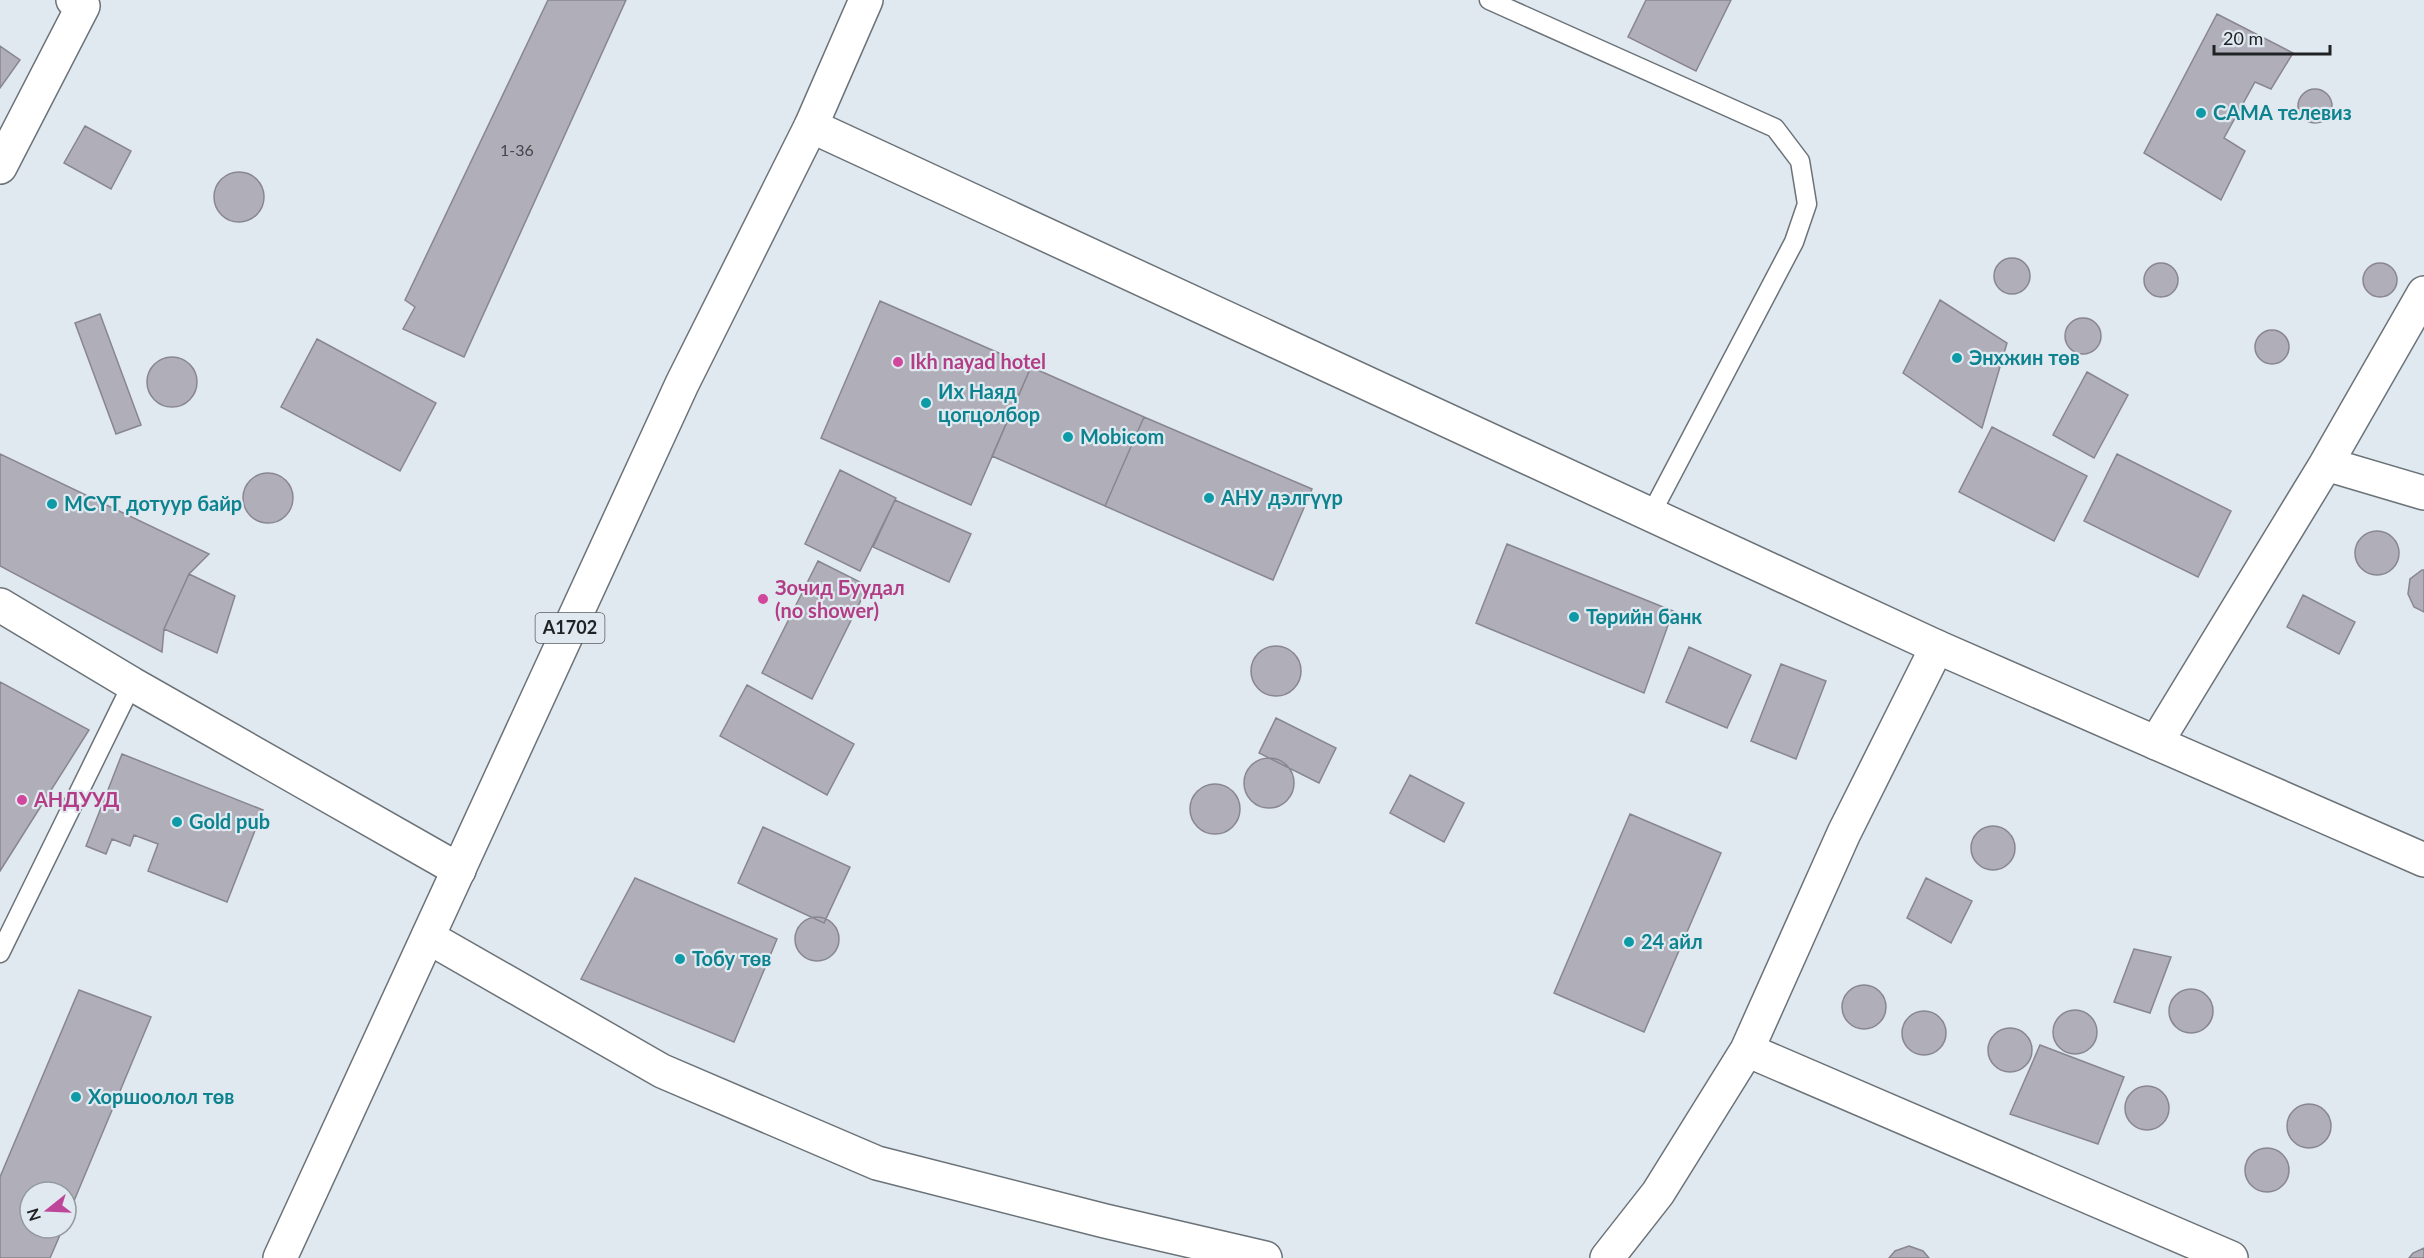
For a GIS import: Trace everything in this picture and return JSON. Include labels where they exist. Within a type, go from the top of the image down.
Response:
[{"type":"main road","points":[[0,167],[83,6],[73,0]]},
{"type":"main road","name":"A1702","points":[[280,1258],[682,384],[811,126],[866,0]]},
{"type":"main road","points":[[811,126],[1938,646],[2424,860]]},
{"type":"main road","points":[[2156,742],[2326,464],[2424,293]]},
{"type":"main road","points":[[2326,464],[2424,493]]},
{"type":"main road","points":[[0,605],[132,684],[459,870]]},
{"type":"main road","points":[[1607,1258],[1658,1193],[1747,1050],[1844,833],[1938,646]]},
{"type":"main road","points":[[428,937],[662,1071],[877,1163],[1105,1221],[1265,1258]]},
{"type":"main road","points":[[1747,1050],[2231,1258]]},
{"type":"lane","points":[[1489,0],[1774,129],[1800,161],[1807,204],[1794,242],[1652,514]]},
{"type":"lane","points":[[0,952],[132,684]]},
{"type":"building","points":[[548,0],[626,0],[464,357],[403,329],[415,307],[405,300]]},
{"type":"building","points":[[1646,0],[1731,0],[1696,71],[1628,37]]},
{"type":"building","name":"САМА телевиз","points":[[2217,14],[2293,53],[2271,89],[2255,82],[2224,138],[2245,151],[2221,200],[2144,153]]},
{"type":"building","points":[[0,46],[20,60],[0,88]]},
{"type":"building","points":[[2315,89],[2327,94],[2332,106],[2327,118],[2315,123],[2303,118],[2298,106],[2303,94]]},
{"type":"building","points":[[85,126],[131,151],[111,189],[64,163]]},
{"type":"building","points":[[239,172],[248,174],[259,183],[264,197],[262,206],[253,217],[239,222],[230,220],[219,211],[214,197],[216,188],[225,177]]},
{"type":"building","points":[[2012,258],[2025,263],[2030,276],[2025,289],[2012,294],[1999,289],[1994,276],[1999,263]]},
{"type":"building","points":[[2161,263],[2173,268],[2178,280],[2173,292],[2161,297],[2149,292],[2144,280],[2149,268]]},
{"type":"building","points":[[2380,263],[2392,268],[2397,280],[2392,292],[2380,297],[2368,292],[2363,280],[2368,268]]},
{"type":"building","name":"Энхжин төв","points":[[1940,300],[2007,343],[1982,428],[1903,373]]},
{"type":"building","name":"Их Наяд цогцолбор","points":[[880,301],[1031,367],[971,505],[821,438]]},
{"type":"building","points":[[100,314],[141,425],[116,434],[75,323]]},
{"type":"building","points":[[2083,318],[2096,323],[2101,336],[2096,349],[2083,354],[2070,349],[2065,336],[2070,323]]},
{"type":"building","points":[[2272,330],[2284,335],[2289,347],[2284,359],[2272,364],[2260,359],[2255,347],[2260,335]]},
{"type":"building","points":[[317,339],[436,403],[400,471],[281,407]]},
{"type":"building","points":[[172,357],[181,359],[192,368],[197,382],[195,391],[186,402],[172,407],[163,405],[152,396],[147,382],[149,373],[158,362]]},
{"type":"building","name":"Mobicom","points":[[1031,367],[1144,417],[1105,506],[992,456]]},
{"type":"building","points":[[2087,372],[2128,395],[2094,458],[2053,435]]},
{"type":"building","name":"АНУ дэлгүүр","points":[[1144,417],[1312,489],[1273,580],[1105,506]]},
{"type":"building","points":[[1992,427],[2087,476],[2054,541],[1959,492]]},
{"type":"building","name":"МСҮТ дотуур байр","points":[[0,454],[209,554],[189,574],[164,629],[162,652],[0,566]]},
{"type":"building","points":[[2117,454],[2231,511],[2198,577],[2084,521]]},
{"type":"building","points":[[840,470],[896,498],[860,571],[805,544]]},
{"type":"building","points":[[268,473],[277,475],[288,484],[293,498],[291,507],[282,518],[268,523],[259,521],[248,512],[243,498],[245,489],[254,478]]},
{"type":"building","points":[[895,500],[971,534],[949,582],[873,547]]},
{"type":"building","points":[[2377,531],[2393,537],[2399,553],[2393,569],[2377,575],[2361,569],[2355,553],[2361,537]]},
{"type":"building","name":"Төрийн банк","points":[[1507,544],[1673,611],[1644,693],[1476,623]]},
{"type":"building","points":[[818,561],[868,586],[812,699],[762,673]]},
{"type":"building","points":[[2424,570],[2424,612],[2414,607],[2408,594],[2410,579]]},
{"type":"building","points":[[189,574],[235,596],[217,653],[164,629]]},
{"type":"building","points":[[2303,595],[2355,622],[2339,654],[2287,627]]},
{"type":"building","points":[[1276,646],[1285,648],[1296,657],[1301,671],[1299,680],[1290,691],[1276,696],[1267,694],[1256,685],[1251,671],[1253,662],[1262,651]]},
{"type":"building","points":[[1689,647],[1751,675],[1727,728],[1666,702]]},
{"type":"building","points":[[1781,664],[1826,681],[1796,759],[1751,741]]},
{"type":"building","name":"АНДУУД","points":[[0,682],[89,730],[0,871]]},
{"type":"building","points":[[747,685],[854,744],[827,795],[720,736]]},
{"type":"building","points":[[1276,718],[1336,748],[1319,783],[1259,753]]},
{"type":"building","name":"Gold pub","points":[[122,754],[263,810],[227,902],[148,871],[158,844],[134,835],[130,846],[112,839],[106,854],[86,846]]},
{"type":"building","points":[[1269,758],[1278,760],[1289,769],[1294,783],[1292,792],[1283,803],[1269,808],[1260,806],[1249,797],[1244,783],[1246,774],[1255,763]]},
{"type":"building","points":[[1410,775],[1464,803],[1444,842],[1390,813]]},
{"type":"building","points":[[1215,784],[1224,786],[1235,795],[1240,809],[1238,818],[1229,829],[1215,834],[1206,832],[1195,823],[1190,809],[1192,800],[1201,789]]},
{"type":"building","name":"24 айл","points":[[1630,814],[1721,853],[1644,1032],[1554,993]]},
{"type":"building","points":[[1993,826],[2001,827],[2009,832],[2014,840],[2014,856],[2009,864],[2001,869],[1993,870],[1985,869],[1977,864],[1972,856],[1971,848],[1972,840],[1977,832],[1985,827]]},
{"type":"building","points":[[763,827],[850,867],[824,923],[738,883]]},
{"type":"building","name":"Тобу төв","points":[[635,878],[777,939],[734,1042],[581,979]]},
{"type":"building","points":[[1926,878],[1972,901],[1951,943],[1907,918]]},
{"type":"building","points":[[817,917],[832,924],[839,939],[832,954],[817,961],[802,954],[795,939],[802,924]]},
{"type":"building","points":[[2134,949],[2171,957],[2150,1013],[2114,1002]]},
{"type":"building","points":[[1864,985],[1872,986],[1880,991],[1885,999],[1885,1015],[1880,1023],[1872,1028],[1864,1029],[1856,1028],[1848,1023],[1843,1015],[1842,1007],[1843,999],[1848,991],[1856,986]]},
{"type":"building","points":[[2191,989],[2207,995],[2213,1011],[2207,1027],[2191,1033],[2175,1027],[2169,1011],[2175,995]]},
{"type":"building","name":"Хоршоолол төв","points":[[79,990],[151,1017],[78,1191],[78,1180],[18,1180],[18,1240],[58,1240],[50,1258],[0,1258],[0,1177]]},
{"type":"building","points":[[2075,1010],[2091,1016],[2097,1032],[2091,1048],[2075,1054],[2059,1048],[2053,1032],[2059,1016]]},
{"type":"building","points":[[1924,1011],[1933,1012],[1940,1017],[1945,1024],[1945,1042],[1940,1049],[1933,1054],[1924,1055],[1915,1054],[1908,1049],[1903,1042],[1902,1033],[1903,1024],[1908,1017],[1915,1012]]},
{"type":"building","points":[[2010,1028],[2019,1029],[2026,1034],[2031,1041],[2031,1059],[2026,1066],[2019,1071],[2010,1072],[2001,1071],[1994,1066],[1989,1059],[1988,1050],[1989,1041],[1994,1034],[2001,1029]]},
{"type":"building","points":[[2040,1045],[2124,1077],[2098,1144],[2010,1114]]},
{"type":"building","points":[[2147,1086],[2156,1087],[2163,1092],[2168,1099],[2168,1117],[2163,1124],[2156,1129],[2147,1130],[2138,1129],[2131,1124],[2126,1117],[2125,1108],[2126,1099],[2131,1092],[2138,1087]]},
{"type":"building","points":[[2309,1104],[2318,1105],[2325,1110],[2330,1117],[2330,1135],[2325,1142],[2318,1147],[2309,1148],[2300,1147],[2293,1142],[2288,1135],[2287,1126],[2288,1117],[2293,1110],[2300,1105]]},
{"type":"building","points":[[2267,1148],[2283,1154],[2289,1170],[2283,1186],[2267,1192],[2251,1186],[2245,1170],[2251,1154]]},
{"type":"building","points":[[1909,1246],[1923,1251],[1929,1258],[1889,1258],[1895,1251]]},
{"type":"building","points":[[2424,1248],[2424,1258],[2409,1258],[2413,1253]]},
{"type":"place","name":"САМА телевиз","points":[[2201,113]]},
{"type":"place","name":"Энхжин төв","points":[[1957,358]]},
{"type":"place","name":"Ikh nayad hotel","points":[[898,362]]},
{"type":"place","name":"Их Наяд цогцолбор","points":[[926,403]]},
{"type":"place","name":"Mobicom","points":[[1068,437]]},
{"type":"place","name":"АНУ дэлгүүр","points":[[1209,498]]},
{"type":"place","name":"МСҮТ дотуур байр","points":[[52,504]]},
{"type":"place","name":"Зочид Буудал (no shower)","points":[[763,599]]},
{"type":"place","name":"Төрийн банк","points":[[1574,617]]},
{"type":"place","name":"АНДУУД","points":[[22,800]]},
{"type":"place","name":"Gold pub","points":[[177,822]]},
{"type":"place","name":"24 айл","points":[[1629,942]]},
{"type":"place","name":"Тобу төв","points":[[680,959]]},
{"type":"place","name":"Хоршоолол төв","points":[[76,1097]]}]
